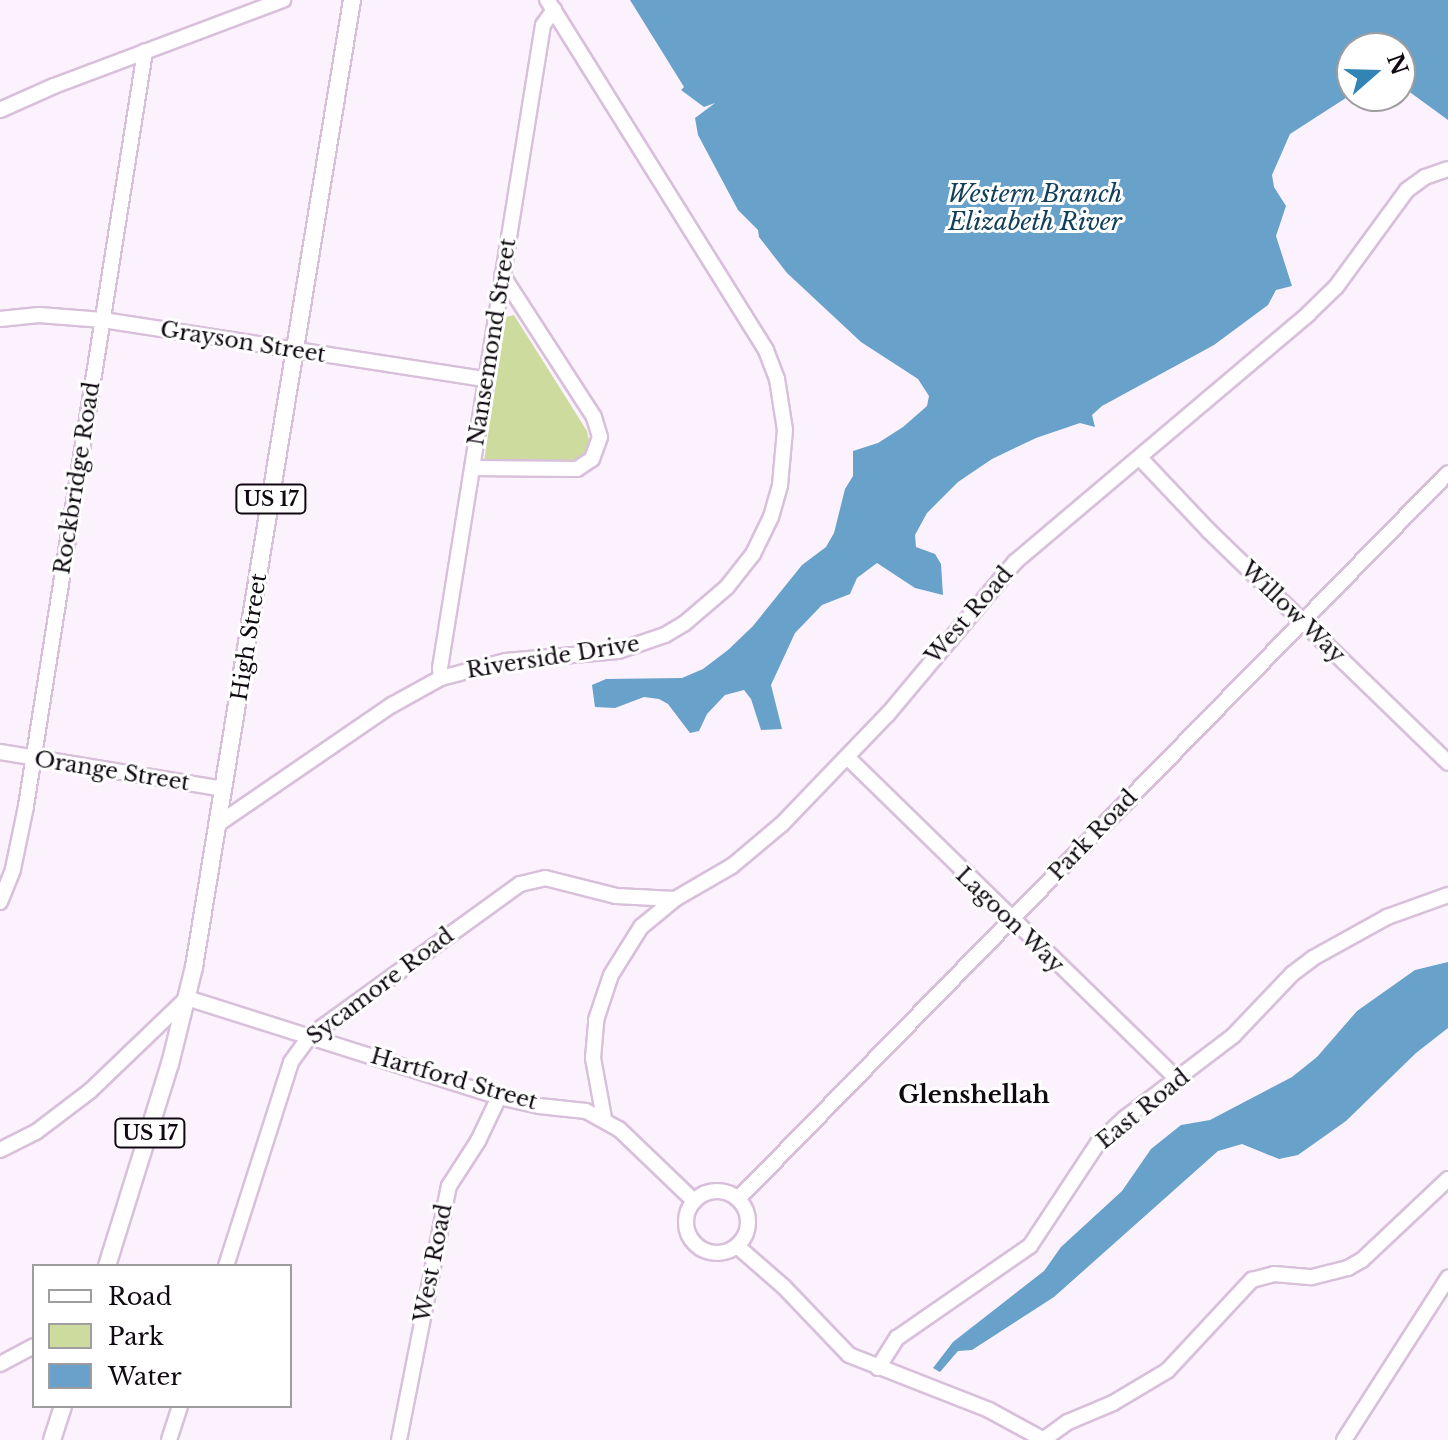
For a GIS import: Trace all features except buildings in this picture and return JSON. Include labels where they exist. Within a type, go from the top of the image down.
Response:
[{"type":"main road","name":"High Street","points":[[108,1264],[147,1144],[187,998],[224,789],[352,0]]},
{"type":"main road","points":[[52,1440],[62,1408]]},
{"type":"street","points":[[0,110],[145,51],[283,0]]},
{"type":"street","name":"Nansemond Street","points":[[441,678],[502,275],[543,25],[550,5]]},
{"type":"street","name":"Riverside Drive","points":[[218,824],[392,705],[441,678],[506,661],[618,651],[665,635],[712,601],[741,571],[763,536],[780,485],[785,430],[777,379],[766,350],[550,5]]},
{"type":"street","name":"Rockbridge Road","points":[[0,902],[13,869],[34,758],[145,51]]},
{"type":"street","name":"West Road","points":[[604,1118],[593,1058],[593,1037],[601,1001],[627,945],[641,927],[675,899],[752,851],[888,714],[1015,562],[1336,287],[1407,190],[1425,177],[1448,169]]},
{"type":"street","points":[[472,468],[577,469],[592,459],[600,437],[594,417],[502,275]]},
{"type":"street","name":"Grayson Street","points":[[0,319],[39,315],[103,320],[486,379]]},
{"type":"street","name":"Willow Way","points":[[1140,458],[1448,763]]},
{"type":"street","name":"Park Road","points":[[738,1199],[1448,473]]},
{"type":"street","name":"Orange Street","points":[[0,752],[224,789]]},
{"type":"street","name":"Lagoon Way","points":[[847,757],[1177,1079]]},
{"type":"street","name":"Sycamore Road","points":[[227,1264],[291,1062],[310,1036],[406,963],[520,884],[545,878],[616,896],[675,899]]},
{"type":"street","name":"East Road","points":[[878,1368],[897,1338],[1030,1246],[1086,1157],[1125,1118],[1233,1036],[1292,974],[1313,958],[1387,917],[1448,895]]},
{"type":"street","points":[[0,1150],[36,1132],[90,1091],[187,998]]},
{"type":"street","name":"Hartford Street","points":[[187,998],[499,1097],[539,1106],[569,1107],[604,1118],[644,1151],[694,1201]]},
{"type":"street","name":"West Road","points":[[399,1440],[444,1202],[455,1174],[478,1141],[499,1097]]},
{"type":"street","points":[[737,1246],[784,1287],[835,1344],[878,1368],[989,1410],[1043,1440],[1068,1422],[1113,1403],[1167,1371],[1252,1280],[1274,1274],[1312,1277],[1348,1268],[1362,1260],[1448,1179]]},
{"type":"street","points":[[711,1191],[730,1193],[738,1199],[749,1223],[737,1246],[711,1253],[695,1244],[687,1227],[694,1201],[711,1191]]},
{"type":"street","points":[[1344,1440],[1448,1278]]},
{"type":"street","points":[[0,1364],[32,1347]]},
{"type":"street","points":[[169,1440],[179,1408]]},
{"type":"green space","points":[[514,315],[587,431],[590,444],[584,456],[572,463],[484,461],[506,317]]},
{"type":"water","name":"Western Branch Elizabeth River","points":[[630,0],[1448,0],[1448,120],[1416,97],[1416,32],[1336,32],[1336,104],[1290,134],[1272,175],[1274,187],[1286,206],[1276,236],[1292,286],[1276,290],[1268,305],[1214,345],[1102,406],[1092,415],[1095,427],[1080,423],[1036,438],[992,459],[958,482],[927,513],[915,535],[916,547],[935,554],[941,564],[943,595],[915,588],[877,563],[857,578],[850,594],[822,605],[795,633],[771,685],[782,729],[761,730],[751,699],[744,690],[725,695],[707,714],[699,731],[690,733],[668,704],[659,699],[644,697],[615,708],[595,707],[592,685],[606,679],[682,678],[703,669],[728,650],[753,626],[802,565],[826,547],[834,533],[845,489],[853,476],[853,451],[878,443],[903,427],[927,406],[929,396],[918,379],[861,342],[787,273],[759,237],[758,230],[738,210],[698,135],[695,118],[715,103],[704,107],[681,90],[684,87]]},
{"type":"water","points":[[1448,962],[1448,1028],[1416,1053],[1346,1121],[1298,1155],[1279,1159],[1242,1144],[1218,1151],[1054,1297],[972,1350],[958,1351],[940,1372],[933,1368],[953,1342],[1044,1271],[1061,1247],[1122,1191],[1151,1149],[1181,1125],[1210,1120],[1292,1077],[1317,1057],[1357,1011],[1415,970]]},
{"type":"district","name":"Glenshellah","points":[[974,1095]]}]
